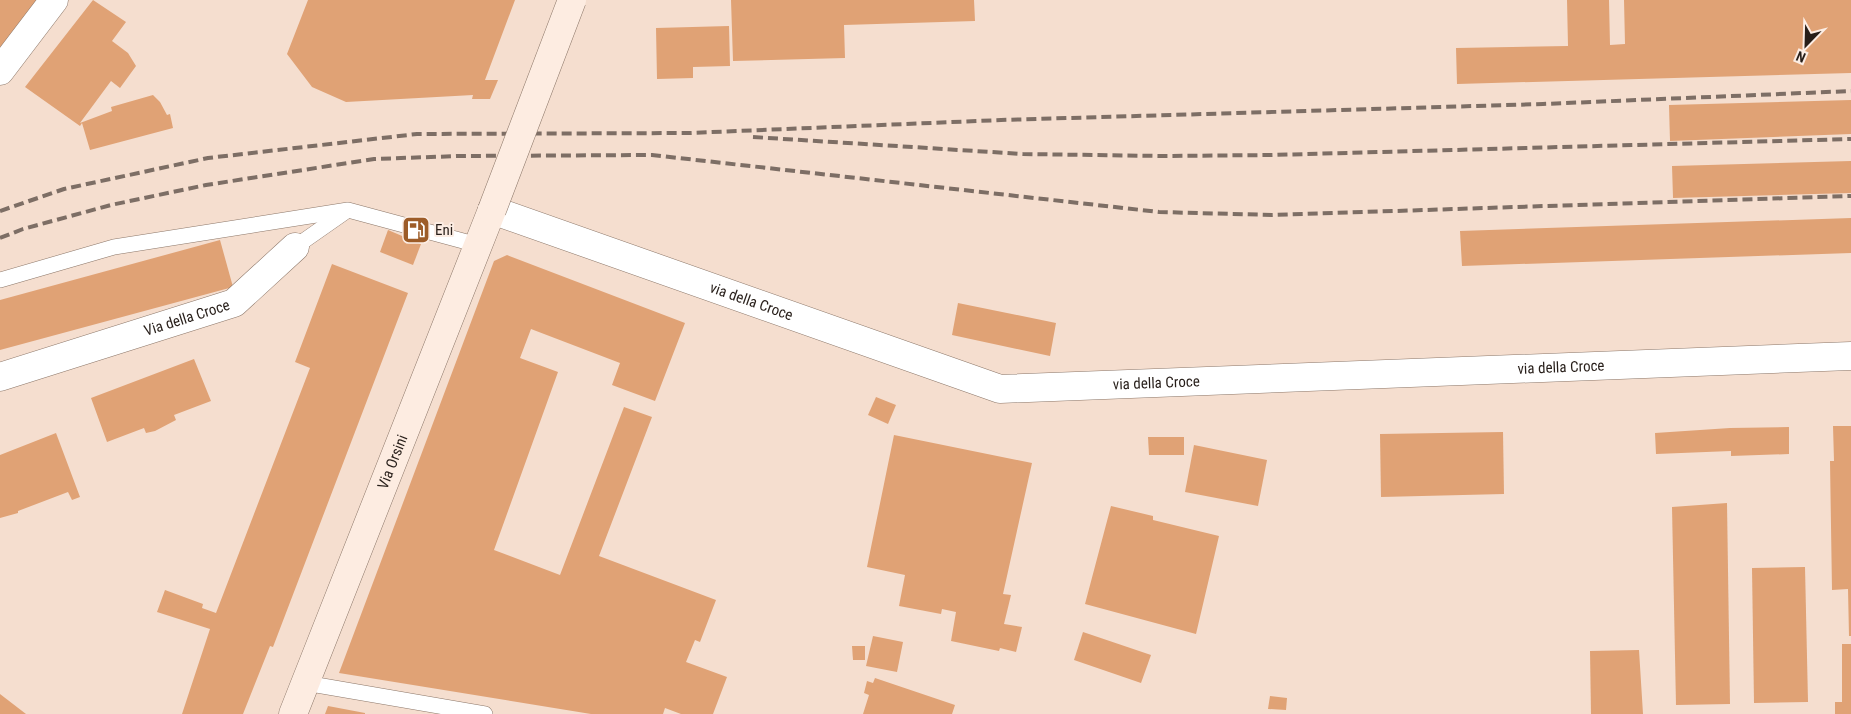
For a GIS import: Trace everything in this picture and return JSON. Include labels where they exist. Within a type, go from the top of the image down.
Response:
[{"type":"main road","name":"Via Orsini","points":[[293,714],[478,246],[572,0]]},
{"type":"street","points":[[0,71],[54,0]]},
{"type":"street","name":"via della Croce","points":[[492,210],[1000,389],[1851,356]]},
{"type":"street","name":"Via della Croce","points":[[0,377],[234,303],[295,247]]},
{"type":"lane","points":[[0,280],[114,247],[348,210],[478,246]]},
{"type":"lane","name":"Via della Croce","points":[[295,247],[348,210]]},
{"type":"lane","points":[[305,683],[485,714]]},
{"type":"building","points":[[0,0],[40,0],[0,55]]},
{"type":"building","points":[[93,0],[126,22],[112,41],[128,53],[136,66],[120,88],[111,81],[80,123],[112,111],[111,107],[153,95],[160,102],[167,115],[170,114],[173,128],[90,150],[82,123],[80,126],[25,87]]},
{"type":"building","points":[[308,0],[515,0],[485,80],[498,80],[490,99],[472,99],[473,95],[346,102],[312,87],[287,54]]},
{"type":"building","points":[[731,0],[974,0],[975,21],[844,25],[845,58],[733,61]]},
{"type":"building","points":[[1567,0],[1609,0],[1610,45],[1625,44],[1624,0],[1851,0],[1851,73],[1457,84],[1456,48],[1568,46]]},
{"type":"building","points":[[729,26],[730,66],[693,67],[693,78],[657,79],[656,28]]},
{"type":"building","points":[[1851,100],[1851,134],[1670,141],[1669,105]]},
{"type":"building","points":[[1851,161],[1851,193],[1673,198],[1672,166]]},
{"type":"building","points":[[1851,218],[1851,253],[1462,266],[1460,231]]},
{"type":"building","points":[[388,230],[421,244],[413,265],[380,252]]},
{"type":"building","points":[[220,240],[233,287],[0,350],[0,300]]},
{"type":"building","points":[[507,255],[685,323],[655,401],[612,385],[620,363],[531,329],[520,358],[558,372],[494,550],[560,575],[624,407],[652,417],[599,556],[716,600],[700,642],[695,640],[686,662],[727,677],[713,714],[681,714],[665,708],[663,714],[591,714],[339,673],[494,261]]},
{"type":"building","points":[[332,264],[408,293],[273,647],[270,646],[243,714],[182,714],[210,629],[157,612],[165,590],[203,604],[202,608],[216,613],[310,368],[295,362]]},
{"type":"building","points":[[958,303],[1056,323],[1050,356],[952,335]]},
{"type":"building","points":[[194,359],[211,401],[174,415],[176,420],[155,431],[146,433],[144,428],[107,442],[91,398]]},
{"type":"building","points":[[876,397],[896,405],[888,424],[868,415]]},
{"type":"building","points":[[1833,426],[1851,426],[1851,636],[1849,636],[1848,589],[1832,590],[1830,461],[1834,461]]},
{"type":"building","points":[[1789,427],[1789,454],[1731,456],[1731,451],[1656,454],[1655,433],[1730,428]]},
{"type":"building","points":[[1503,432],[1504,494],[1381,497],[1380,434]]},
{"type":"building","points":[[56,433],[80,497],[72,500],[68,492],[18,511],[18,513],[0,518],[0,455]]},
{"type":"building","points":[[894,435],[1032,463],[1003,594],[1011,595],[1004,624],[1022,627],[1016,652],[1000,648],[999,651],[951,641],[956,612],[942,609],[941,614],[899,606],[905,575],[867,567]]},
{"type":"building","points":[[1148,437],[1184,437],[1184,455],[1149,455]]},
{"type":"building","points":[[1194,445],[1267,460],[1258,506],[1185,492]]},
{"type":"building","points":[[1727,503],[1730,704],[1676,705],[1672,507]]},
{"type":"building","points":[[1111,506],[1153,516],[1153,520],[1219,536],[1196,634],[1085,604]]},
{"type":"building","points":[[1805,567],[1808,702],[1754,703],[1752,568]]},
{"type":"building","points":[[1083,632],[1151,655],[1141,683],[1074,660]]},
{"type":"building","points":[[873,636],[903,642],[897,672],[866,666]]},
{"type":"building","points":[[1842,644],[1851,644],[1851,714],[1835,714],[1835,702],[1842,702]]},
{"type":"building","points":[[852,646],[865,646],[865,660],[853,660]]},
{"type":"building","points":[[1639,650],[1643,714],[1591,714],[1590,651]]},
{"type":"building","points":[[875,678],[955,705],[952,714],[863,714],[869,695],[864,693],[867,681],[873,683]]},
{"type":"building","points":[[0,694],[26,714],[0,714]]},
{"type":"building","points":[[1270,696],[1287,698],[1286,710],[1268,709]]},
{"type":"building","points":[[328,706],[365,713],[365,714],[325,714]]},
{"type":"railway","points":[[0,211],[64,189],[208,158],[417,134],[690,133],[1001,120],[1543,104],[1851,91]]},
{"type":"railway","points":[[753,137],[1023,154],[1162,156],[1272,155],[1851,139]]},
{"type":"railway","points":[[0,238],[23,229],[111,205],[206,185],[374,159],[459,156],[652,155],[1159,212],[1272,215],[1851,196]]},
{"type":"place","name":"Eni","points":[[416,230]]}]
